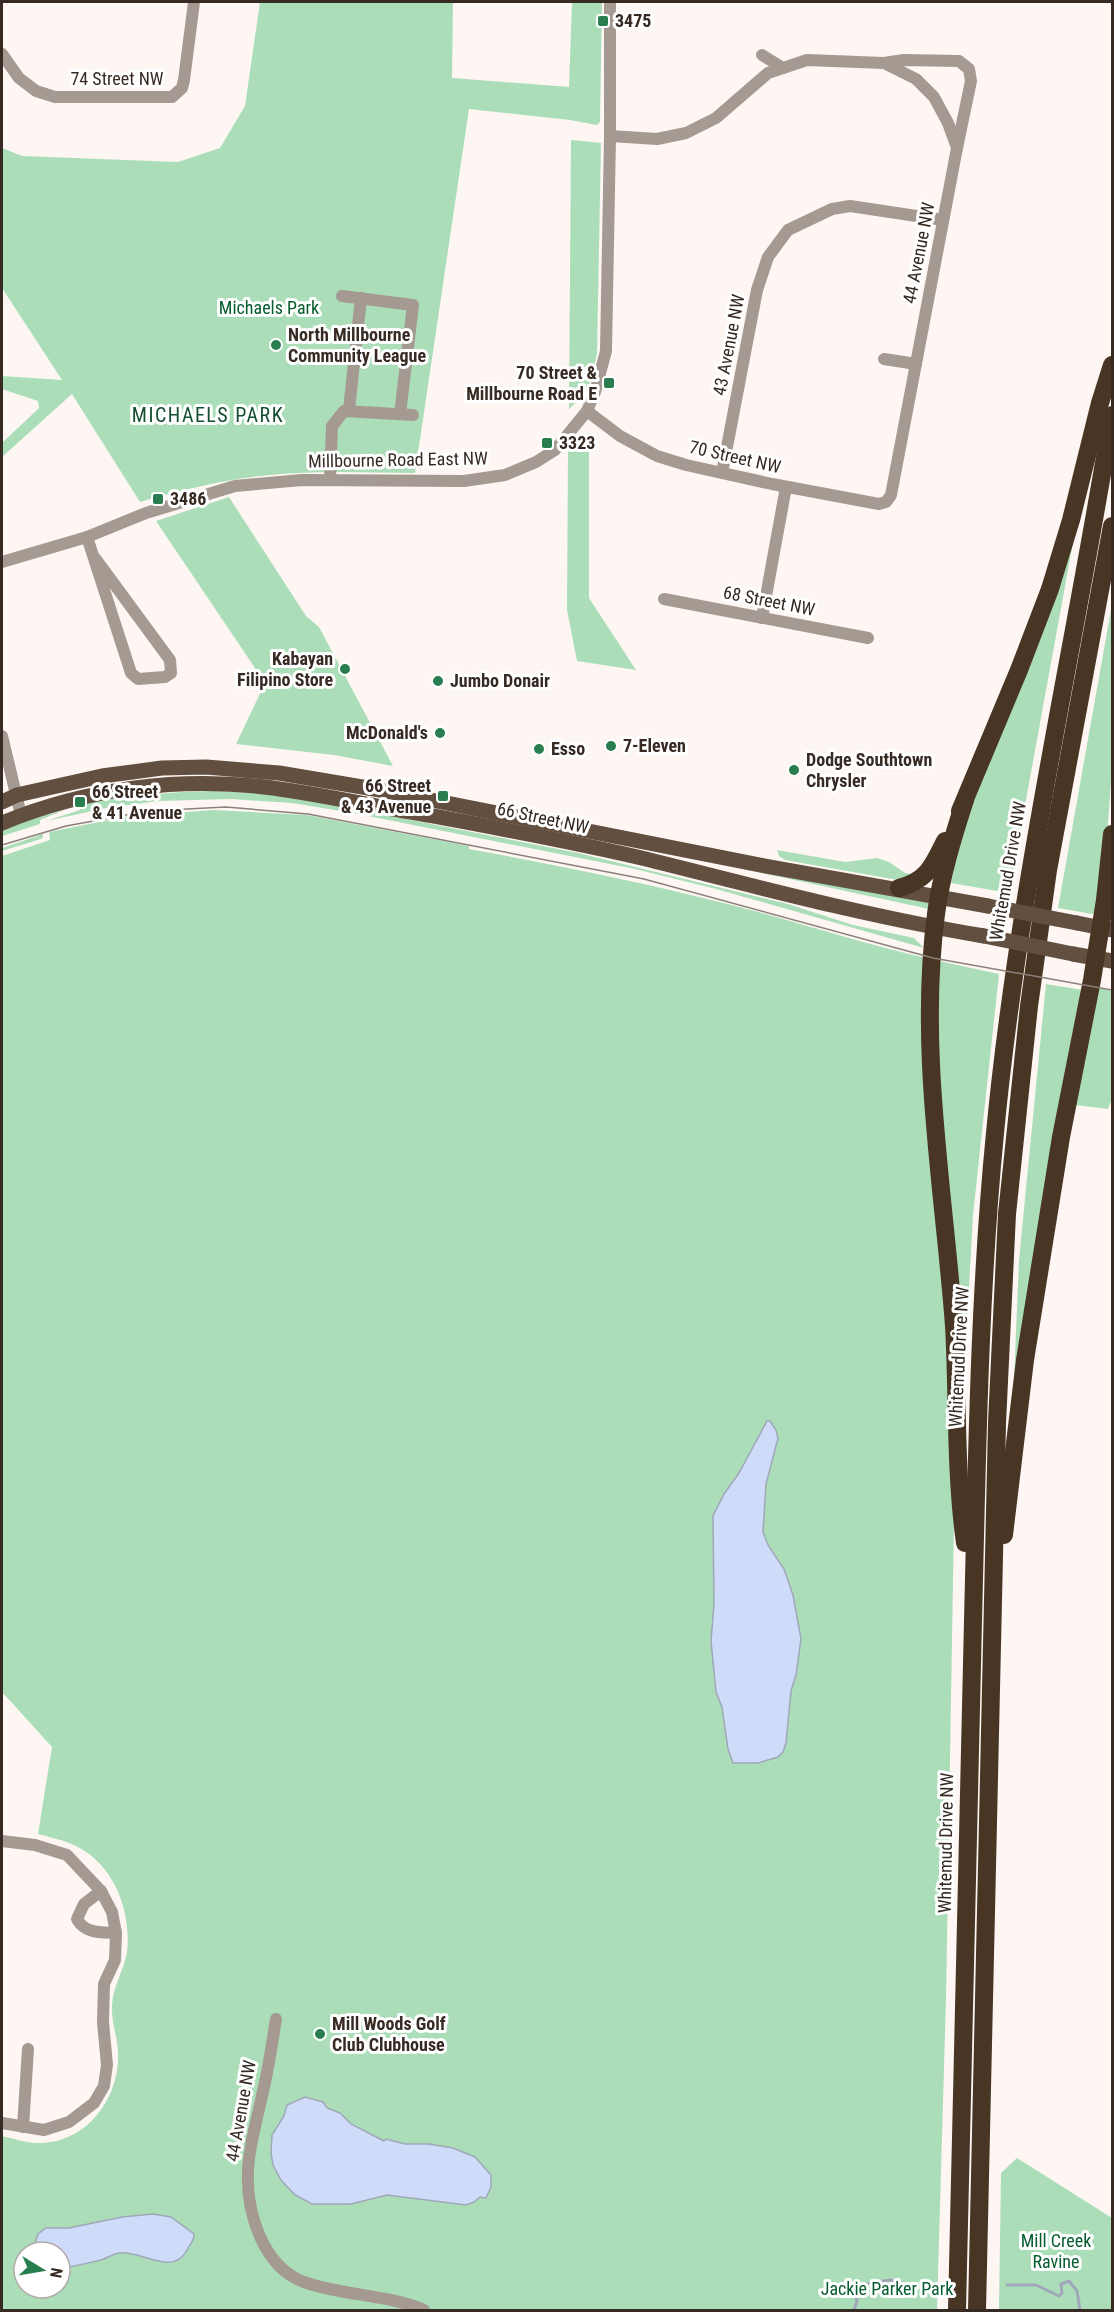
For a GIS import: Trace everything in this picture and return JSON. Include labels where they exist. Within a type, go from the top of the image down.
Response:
[{"type":"highway","points":[[899,888],[915,883],[925,876],[935,862],[965,800],[1019,670],[1050,589],[1071,520],[1100,403],[1113,365]]},
{"type":"highway","name":"Whitemud Drive NW","points":[[957,2310],[978,1373],[988,1210],[1001,1071],[1015,957],[1031,857],[1113,415]]},
{"type":"highway","points":[[976,2310],[997,1423],[1007,1214],[1020,1088],[1048,870],[1113,526]]},
{"type":"highway","points":[[965,800],[940,896],[935,927],[931,1001],[932,1073],[954,1327],[961,1510],[974,1601]]},
{"type":"highway","points":[[993,1602],[1011,1492],[1026,1349],[1061,1137],[1104,959],[1113,834]]},
{"type":"main road","name":"66 Street NW","points":[[2,802],[17,795],[102,777],[162,768],[206,767],[279,773],[386,791],[754,864],[899,888],[1107,929]]},
{"type":"main road","name":"66 Street NW","points":[[2,823],[74,798],[118,790],[176,784],[222,784],[272,788],[530,835],[649,860],[798,898],[1104,959]]},
{"type":"street","name":"74 Street NW","points":[[2,54],[20,78],[36,91],[55,97],[166,98],[178,93],[184,80],[194,2]]},
{"type":"street","name":"Millbourne Road East NW","points":[[2,562],[87,537],[146,513],[235,486],[330,480],[464,481],[505,475],[536,462],[555,450],[587,411],[596,392],[606,351],[610,2]]},
{"type":"street","points":[[762,55],[783,68]]},
{"type":"street","points":[[610,136],[657,139],[687,133],[716,118],[768,73],[807,60],[884,63],[916,79],[934,97],[948,123],[957,148]]},
{"type":"street","name":"44 Avenue NW","points":[[884,63],[904,60],[959,61],[969,69],[970,81],[891,495],[886,502]]},
{"type":"street","name":"43 Avenue NW","points":[[722,473],[757,290],[768,257],[788,230],[832,209],[850,206],[943,220]]},
{"type":"street","points":[[330,480],[332,426],[344,411],[406,414],[413,305],[342,296]]},
{"type":"street","points":[[349,410],[361,298]]},
{"type":"street","points":[[884,359],[916,364]]},
{"type":"street","name":"70 Street NW","points":[[587,411],[620,436],[657,456],[786,487],[879,504],[886,502]]},
{"type":"street","points":[[762,618],[786,487]]},
{"type":"street","points":[[87,537],[131,673],[138,679],[165,677],[171,673],[170,660],[95,558]]},
{"type":"street","name":"68 Street NW","points":[[664,599],[868,638]]},
{"type":"street","points":[[2,736],[21,815]]},
{"type":"street","points":[[2,1841],[35,1845],[67,1855],[101,1891],[112,1912],[116,1933],[114,1959],[105,1984],[103,2022],[107,2065],[104,2086],[94,2103],[69,2122],[44,2130],[2,2123]]},
{"type":"street","points":[[101,1891],[84,1904],[77,1919],[81,1926],[90,1930],[116,1933]]},
{"type":"street","name":"44 Avenue NW","points":[[276,2019],[248,2174],[251,2203],[265,2247],[276,2263],[289,2275],[304,2282],[398,2301],[424,2310]]},
{"type":"street","points":[[23,2127],[28,2049]]},
{"type":"green space","name":"Michaels Park","points":[[260,2],[453,2],[452,78],[569,87],[572,2],[602,2],[600,122],[597,125],[469,109],[415,473],[314,472],[259,476],[199,487],[140,502],[72,394],[2,457],[2,443],[39,408],[38,401],[2,389],[2,376],[62,380],[2,288],[2,148],[22,156],[178,162],[220,148],[245,106]]},
{"type":"green space","points":[[571,140],[601,143],[597,354],[588,391],[569,409]]},
{"type":"green space","points":[[589,432],[589,598],[636,670],[577,661],[567,610],[568,451]]},
{"type":"green space","points":[[229,497],[306,616],[319,627],[393,766],[334,755],[236,744],[265,683],[156,521]]},
{"type":"green space","points":[[1074,537],[1009,893],[951,883],[957,852],[976,793]]},
{"type":"green space","points":[[1112,604],[1112,766],[1106,853],[1097,910],[1092,914],[1058,908]]},
{"type":"green space","points":[[212,791],[257,793],[314,801],[578,853],[788,904],[853,925],[914,938],[924,948],[716,889],[635,869],[292,803],[231,799],[158,801],[106,808],[46,821],[80,810],[79,804],[146,795]]},
{"type":"green space","points":[[64,810],[40,820],[40,824],[2,836],[2,827]]},
{"type":"green space","name":"Jackie Parker Park","points":[[214,810],[307,815],[469,846],[469,849],[667,889],[926,958],[922,1061],[944,1299],[954,1522],[946,1999],[937,2310],[2,2310],[2,2136],[37,2143],[70,2136],[96,2116],[105,2103],[113,2088],[117,2072],[118,2049],[112,2005],[114,1991],[126,1959],[128,1936],[122,1903],[108,1873],[84,1851],[69,1843],[38,1834],[52,1747],[2,1692],[2,856],[50,840],[49,832],[129,816]]},
{"type":"green space","points":[[43,834],[41,839],[2,851],[2,848]]},
{"type":"green space","points":[[777,850],[845,862],[877,858],[889,862],[905,873],[915,875],[898,880],[785,860],[779,856]]},
{"type":"green space","points":[[744,869],[931,901],[929,909]]},
{"type":"green space","points":[[939,961],[999,974],[973,1215],[964,1378],[936,1061]]},
{"type":"green space","points":[[1046,984],[1083,990],[1014,1380],[1019,1260]]},
{"type":"green space","points":[[1099,988],[1112,991],[1112,1098],[1108,1109],[1075,1105]]},
{"type":"green space","name":"Mill Creek Ravine","points":[[1017,2158],[1112,2218],[1112,2310],[999,2310],[1001,2173]]},
{"type":"water","points":[[767,1421],[770,1421],[776,1430],[778,1438],[766,1484],[763,1532],[768,1545],[784,1569],[793,1595],[801,1639],[783,1752],[778,1757],[758,1763],[733,1763],[728,1749],[722,1707],[716,1692],[711,1641],[714,1604],[713,1516]]},
{"type":"water","points":[[305,2097],[323,2102],[327,2108],[340,2113],[351,2124],[384,2141],[386,2139],[405,2144],[429,2144],[453,2148],[475,2157],[491,2175],[491,2187],[486,2198],[480,2197],[466,2205],[387,2195],[351,2204],[312,2204],[295,2195],[281,2180],[273,2165],[272,2135],[284,2116],[287,2105]]},
{"type":"water","points":[[153,2214],[171,2217],[194,2234],[192,2243],[181,2258],[173,2262],[119,2253],[72,2266],[72,2240],[36,2240],[38,2234],[46,2228],[69,2228],[122,2217]]},
{"type":"waterway","points":[[854,2310],[857,2301],[854,2291],[859,2285],[890,2280],[917,2287],[928,2286]]},
{"type":"waterway","points":[[1007,2285],[1036,2285],[1059,2296],[1062,2293],[1061,2284],[1069,2281],[1077,2291],[1080,2310]]},
{"type":"tram line","points":[[2,845],[66,826],[148,811],[226,807],[308,814],[644,879],[933,958],[1112,990]]},
{"type":"place","name":"3475","points":[[603,21]]},
{"type":"place","name":"North Millbourne Community League","points":[[276,345]]},
{"type":"place","name":"70 Street & Millbourne Road E","points":[[609,383]]},
{"type":"place","name":"3323","points":[[547,443]]},
{"type":"place","name":"3486","points":[[158,499]]},
{"type":"place","name":"Kabayan Filipino Store","points":[[345,669]]},
{"type":"place","name":"Jumbo Donair","points":[[438,681]]},
{"type":"place","name":"McDonald's","points":[[440,733]]},
{"type":"place","name":"7-Eleven","points":[[611,746]]},
{"type":"place","name":"Esso","points":[[539,749]]},
{"type":"place","name":"Dodge Southtown Chrysler","points":[[794,770]]},
{"type":"place","name":"66 Street & 43 Avenue","points":[[443,796]]},
{"type":"place","name":"66 Street & 41 Avenue","points":[[80,802]]},
{"type":"place","name":"Mill Woods Golf Club Clubhouse","points":[[320,2034]]},
{"type":"district","name":"MICHAELS PARK","points":[[208,415]]}]
